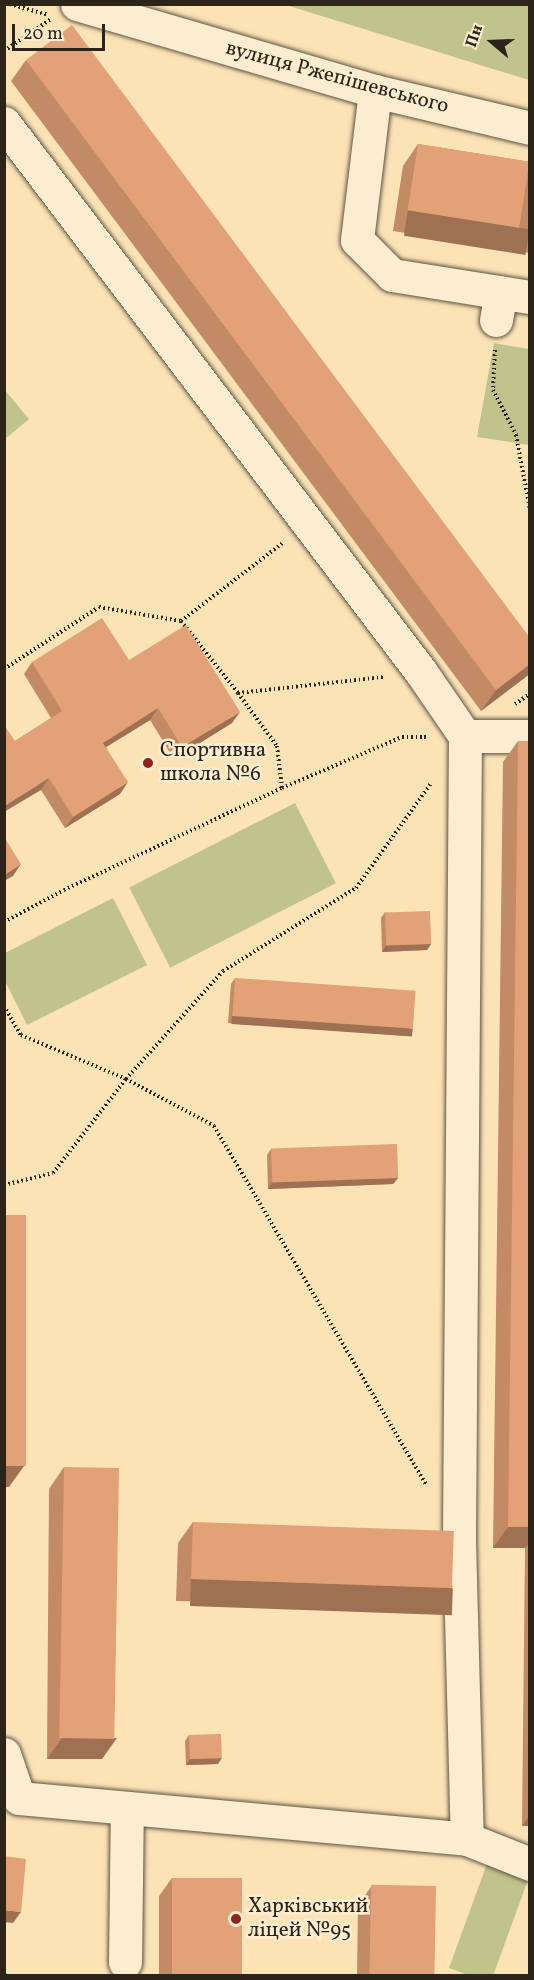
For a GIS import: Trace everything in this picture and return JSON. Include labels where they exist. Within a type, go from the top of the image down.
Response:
[{"type":"street","name":"вулиця Ржепішевського","points":[[65,11],[375,91],[530,128]]},
{"type":"street","points":[[375,91],[357,240],[392,275],[509,303]]},
{"type":"street","points":[[4,123],[421,672],[465,736],[459,1540],[467,1839]]},
{"type":"street","points":[[465,736],[530,736]]},
{"type":"street","points":[[4,1754],[19,1798],[467,1839],[530,1864]]},
{"type":"street","points":[[125,1962],[128,1808]]},
{"type":"path","points":[[4,51],[65,11]]},
{"type":"path","points":[[509,303],[493,390],[516,435],[530,510]]},
{"type":"path","points":[[182,621],[309,524]]},
{"type":"path","points":[[4,669],[99,607],[182,621],[277,746],[282,788]]},
{"type":"path","points":[[238,693],[421,672]]},
{"type":"path","points":[[511,706],[530,694]]},
{"type":"path","points":[[4,921],[64,890],[282,788],[402,737],[465,736]]},
{"type":"path","points":[[4,1185],[54,1173],[126,1079],[223,971],[356,888],[465,736]]},
{"type":"path","points":[[4,1006],[21,1035],[126,1079],[214,1126],[429,1490]]},
{"type":"green space","points":[[286,5],[529,5],[529,80]]},
{"type":"green space","points":[[494,343],[529,349],[529,445],[477,437]]},
{"type":"green space","points":[[4,389],[29,419],[5,439],[4,439]]},
{"type":"green space","points":[[295,803],[336,883],[170,968],[129,887]]},
{"type":"green space","points":[[113,898],[147,965],[27,1025],[5,981],[5,953]]},
{"type":"green space","points":[[488,1861],[529,1876],[493,1976],[471,1976],[449,1968]]},
{"type":"building","points":[[72,25],[530,638],[530,664],[496,690],[26,60]]},
{"type":"building","points":[[418,144],[530,162],[519,228],[408,210]]},
{"type":"building","points":[[102,618],[129,660],[186,625],[240,712],[182,747],[158,708],[103,743],[128,782],[73,817],[49,778],[4,806],[4,725],[15,741],[62,711],[32,662]]},
{"type":"building","points":[[518,741],[530,741],[530,1527],[508,1527]]},
{"type":"building","points":[[4,837],[21,864],[4,875]]},
{"type":"building","points":[[430,911],[431,944],[386,946],[385,913]]},
{"type":"building","points":[[235,978],[416,991],[413,1029],[232,1016]]},
{"type":"building","points":[[397,1144],[398,1178],[272,1182],[271,1148]]},
{"type":"building","points":[[4,1215],[26,1215],[26,1466],[4,1466]]},
{"type":"building","points":[[64,1467],[119,1468],[114,1739],[59,1738]]},
{"type":"building","points":[[193,1522],[454,1531],[452,1588],[191,1579]]},
{"type":"building","points":[[221,1734],[222,1758],[190,1759],[189,1735]]},
{"type":"building","points":[[4,1856],[26,1859],[21,1912],[4,1910]]},
{"type":"building","points":[[172,1878],[242,1878],[242,1976],[172,1976]]},
{"type":"building","points":[[371,1885],[436,1886],[434,1976],[369,1975]]},
{"type":"place","name":"Спортивна школа №6","points":[[148,763]]},
{"type":"place","name":"Харківський ліцей №95","points":[[236,1919]]}]
